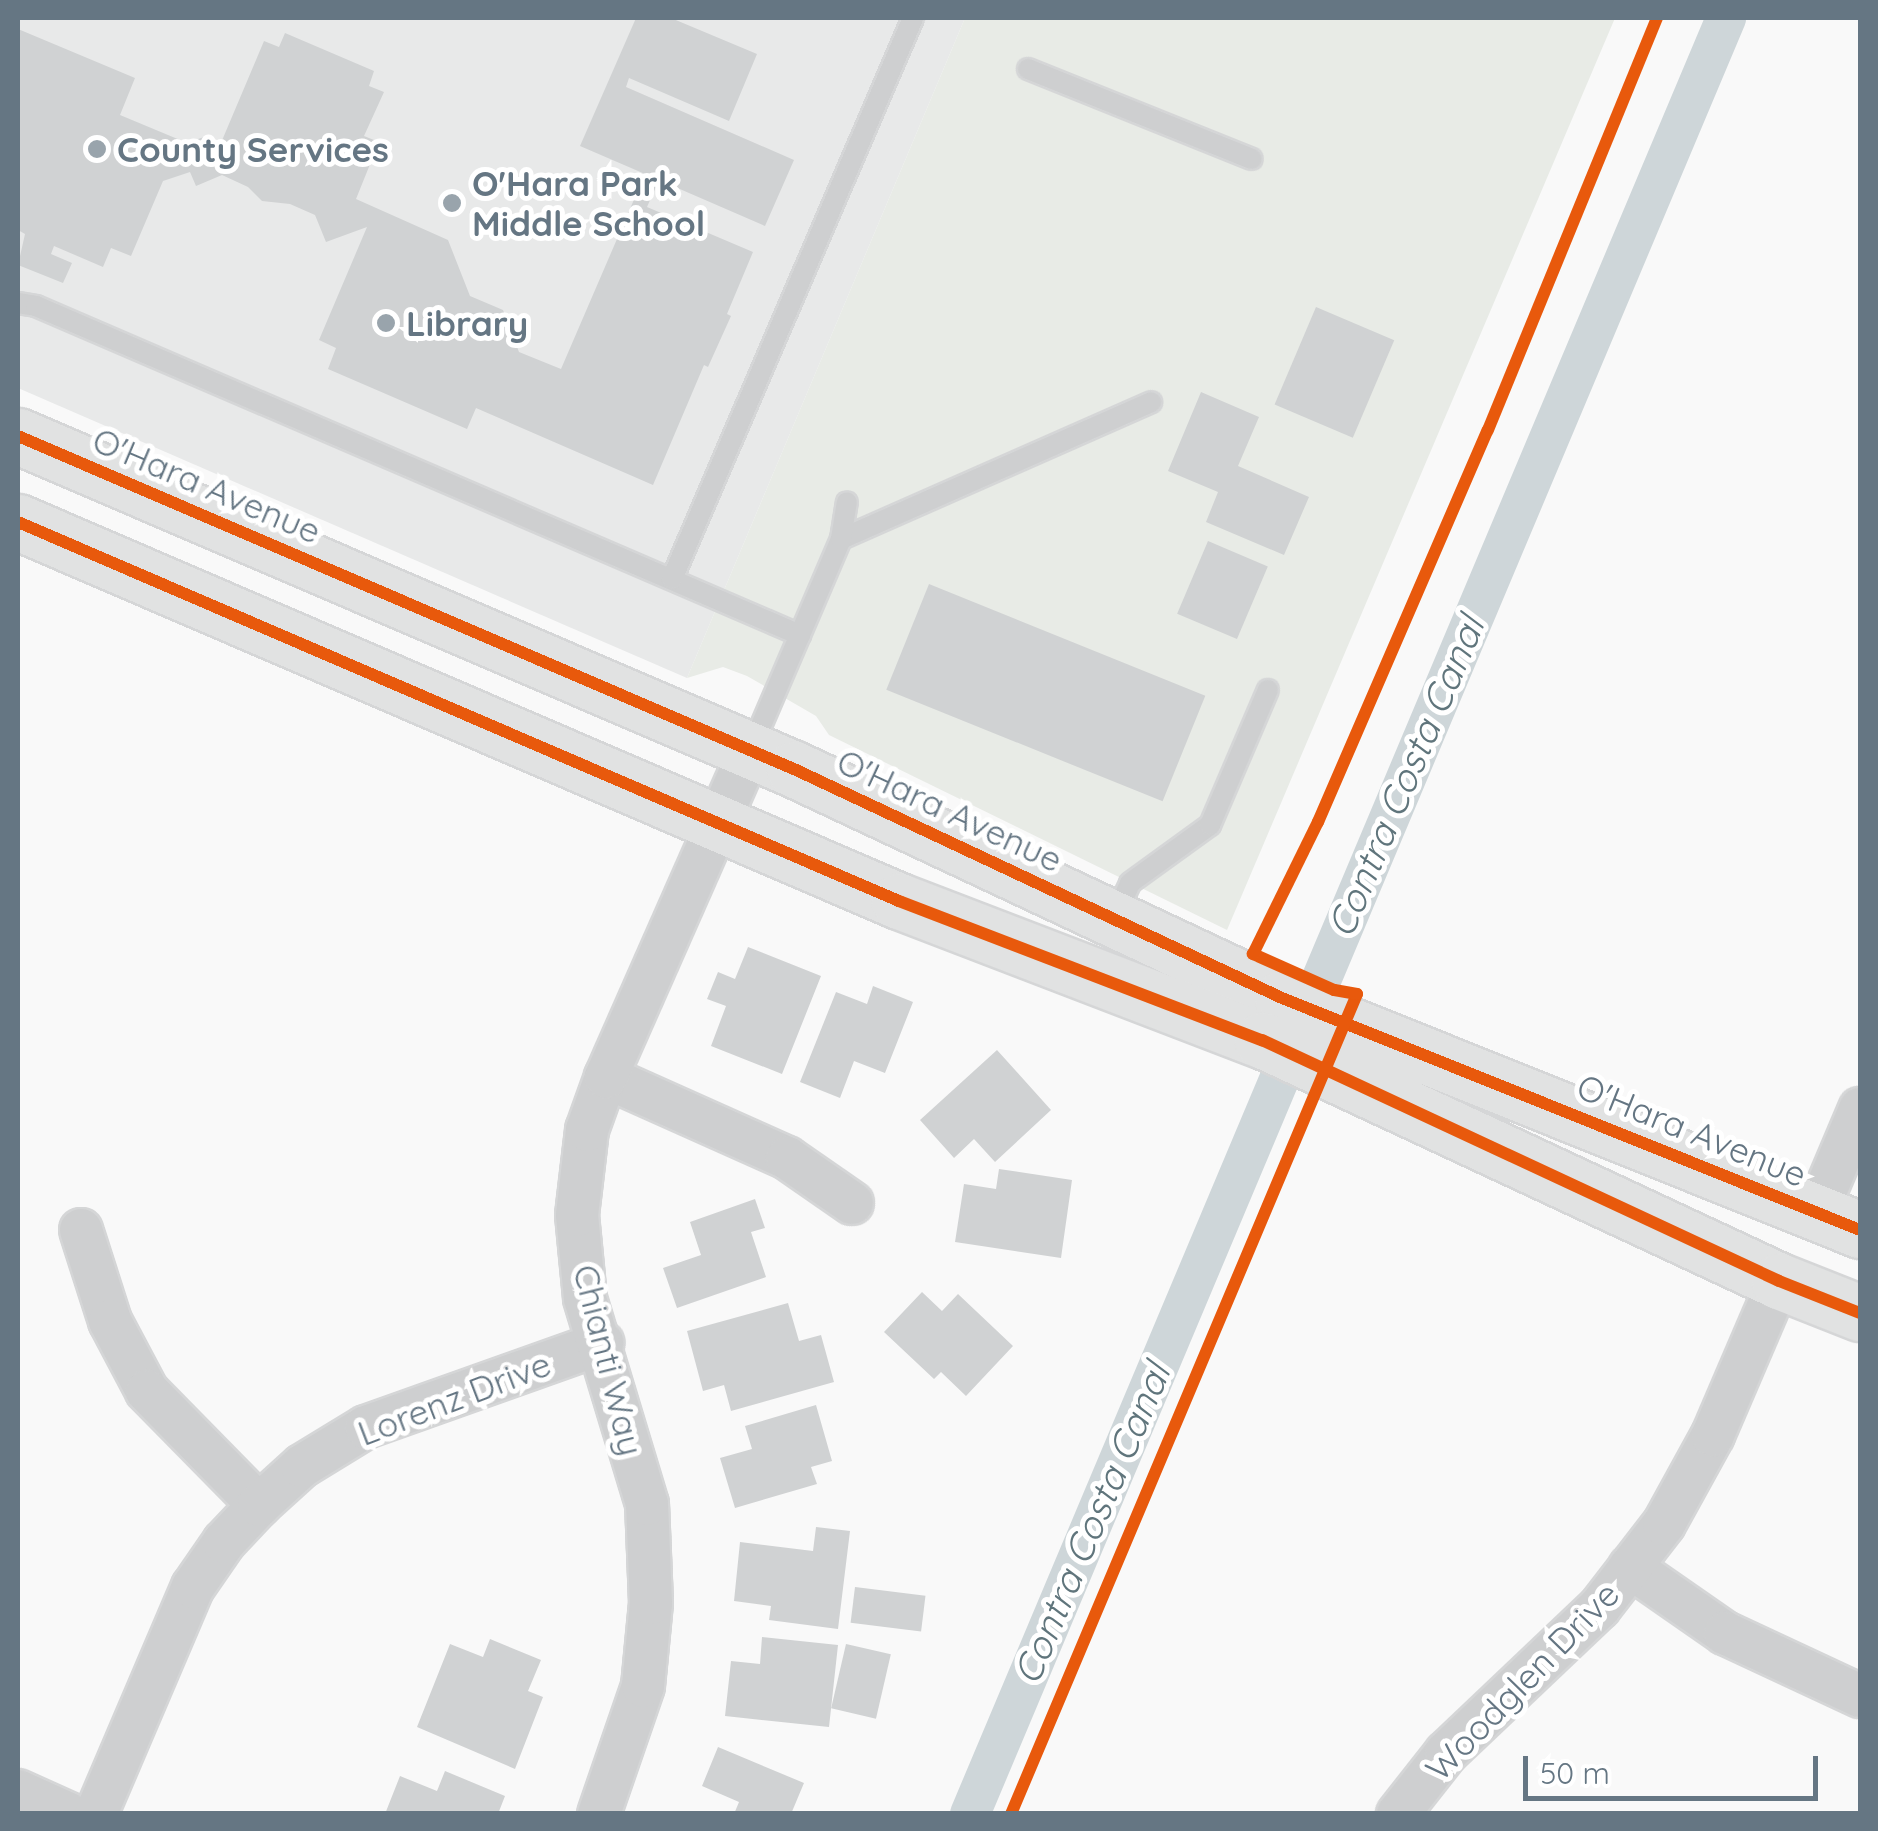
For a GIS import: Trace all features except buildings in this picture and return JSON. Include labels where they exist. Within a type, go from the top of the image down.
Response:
[{"type":"main road","name":"O'Hara Avenue","points":[[18,436],[750,751],[1113,920],[1297,1030],[1780,1280],[1860,1314]]},
{"type":"main road","name":"O'Hara Avenue","points":[[18,522],[898,900],[1297,1030],[1839,1220]]},
{"type":"street","name":"Chianti Way","points":[[599,1814],[643,1686],[651,1603],[647,1504],[586,1298],[578,1214],[587,1130],[606,1077],[750,751]]},
{"type":"street","points":[[606,1077],[786,1158],[852,1202]]},
{"type":"street","points":[[1839,1220],[1860,1109]]},
{"type":"street","points":[[81,1230],[110,1321],[148,1392],[258,1505]]},
{"type":"street","name":"Woodglen Drive","points":[[1398,1814],[1446,1754],[1598,1608],[1664,1524],[1706,1449],[1780,1280]]},
{"type":"street","name":"Lorenz Drive","points":[[96,1814],[193,1588],[224,1542],[258,1505],[302,1466],[366,1427],[602,1343]]},
{"type":"street","points":[[1630,1567],[1738,1640],[1860,1696]]},
{"type":"street","points":[[18,1792],[68,1814]]},
{"type":"lane","points":[[672,579],[913,18]]},
{"type":"lane","points":[[1028,69],[1252,159]]},
{"type":"lane","points":[[18,303],[36,306],[800,634]]},
{"type":"lane","points":[[842,539],[1151,402]]},
{"type":"lane","points":[[750,751],[842,539],[846,502]]},
{"type":"lane","points":[[1113,920],[1130,884],[1210,826],[1268,690]]},
{"type":"shaded area","name":"O'Hara Park Middle School","points":[[18,18],[965,18],[687,678],[18,388]]},
{"type":"shaded area","points":[[965,18],[1615,18],[1227,930],[829,735],[816,716],[747,676],[723,667],[687,678]]},
{"type":"waterway","name":"Contra Costa Canal","points":[[970,1814],[1726,18]]},
{"type":"cycle path","points":[[1011,1814],[1357,994],[1334,990],[1253,954],[1318,822],[1488,430],[1657,18]]},
{"type":"cycle path","points":[[18,436],[794,769],[1282,998],[1860,1230]]},
{"type":"cycle path","points":[[18,522],[899,901],[1262,1040],[1779,1281],[1860,1313]]},
{"type":"place","name":"County Services","points":[[97,149]]},
{"type":"place","name":"O'Hara Park Middle School","points":[[452,203]]},
{"type":"place","name":"Library","points":[[386,323]]}]
